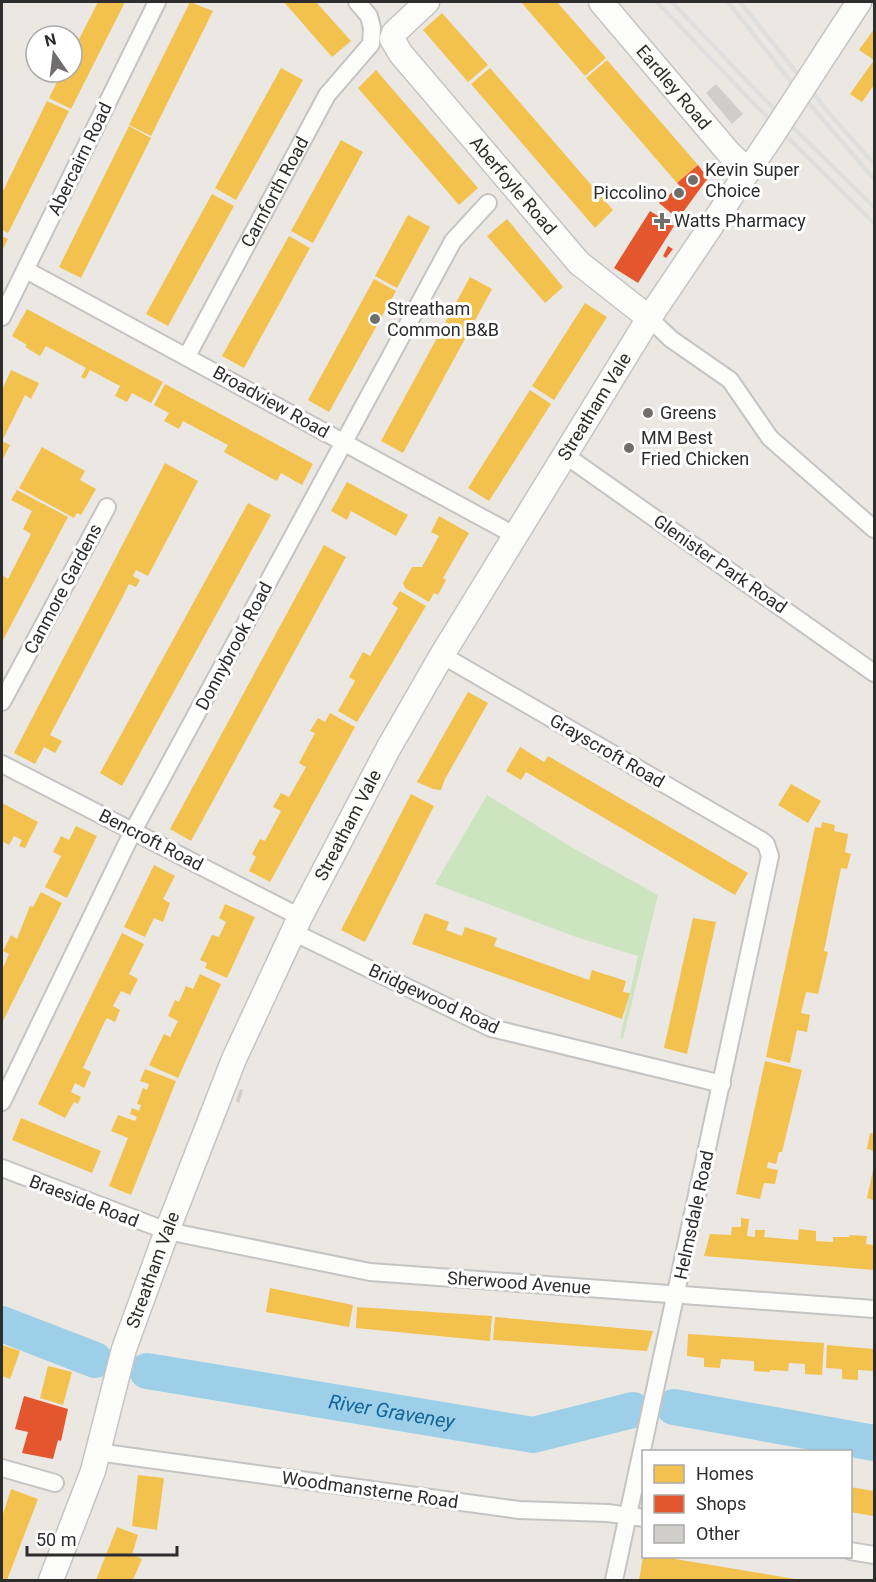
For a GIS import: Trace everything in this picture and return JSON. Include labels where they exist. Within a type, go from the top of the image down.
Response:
[{"type":"main road","name":"Carnforth Road","points":[[383,38],[428,2]]},
{"type":"main road","name":"Eardley Road","points":[[601,2],[729,153],[748,171]]},
{"type":"main road","name":"Streatham Vale","points":[[51,1581],[87,1487],[124,1349],[167,1231],[234,1059],[296,925],[388,749],[442,655],[649,318],[859,2]]},
{"type":"main road","name":"Aberfoyle Road","points":[[383,38],[401,54],[579,263],[649,318]]},
{"type":"street","name":"Abercairn Road","points":[[2,317],[157,2]]},
{"type":"street","name":"Aberfoyle Road","points":[[357,2],[383,38]]},
{"type":"street","name":"Carnforth Road","points":[[187,356],[327,96],[383,38]]},
{"type":"street","name":"Donnybrook Road","points":[[2,1102],[133,831],[453,241],[488,203]]},
{"type":"street","name":"Broadview Road","points":[[26,270],[516,536]]},
{"type":"street","points":[[649,318],[671,339],[730,380],[770,438],[874,529]]},
{"type":"street","name":"Glenister Park Road","points":[[565,454],[874,673]]},
{"type":"street","name":"Canmore Gardens","points":[[2,702],[106,507]]},
{"type":"street","name":"Grayscroft Road","points":[[442,655],[760,840],[769,850]]},
{"type":"street","name":"Bencroft Road","points":[[2,764],[133,831],[296,925]]},
{"type":"street","name":"Helmsdale Road","points":[[648,1450],[677,1294],[770,864],[769,850]]},
{"type":"street","name":"Bridgewood Road","points":[[296,925],[491,1028],[722,1084]]},
{"type":"street","name":"Braeside Road","points":[[2,1168],[167,1231]]},
{"type":"street","name":"Sherwood Avenue","points":[[167,1231],[370,1272],[874,1309]]},
{"type":"street","name":"Woodmansterne Road","points":[[97,1452],[519,1510],[636,1517]]},
{"type":"street","points":[[2,1468],[56,1483]]},
{"type":"street","name":"Helmsdale Road","points":[[615,1581],[636,1517],[642,1484]]},
{"type":"street","points":[[852,1551],[874,1555]]},
{"type":"green space","points":[[487,795],[573,848],[658,895],[623,1039],[620,1038],[638,956],[576,937],[435,884]]},
{"type":"building: Homes","points":[[98,2],[125,2],[84,83],[84,29]]},
{"type":"building: Homes","points":[[190,2],[213,11],[151,136],[129,125]]},
{"type":"building: Homes","points":[[284,2],[316,2],[351,41],[332,57]]},
{"type":"building: Homes","points":[[521,2],[557,2],[606,58],[585,76]]},
{"type":"building: Homes","points":[[442,13],[488,65],[468,82],[423,30]]},
{"type":"building: Homes","points":[[874,29],[874,60],[859,50]]},
{"type":"building: Homes","points":[[607,60],[698,165],[677,183],[586,78]]},
{"type":"building: Homes","points":[[874,60],[874,85],[862,102],[850,94]]},
{"type":"building: Homes","points":[[281,68],[303,80],[236,200],[215,188]]},
{"type":"building: Homes","points":[[490,68],[613,210],[595,228],[471,84]]},
{"type":"building: Homes","points":[[376,70],[478,188],[459,205],[358,88]]},
{"type":"building: Homes","points":[[56,84],[84,84],[71,109],[49,98]]},
{"type":"building: Homes","points":[[47,101],[69,111],[8,233],[2,230],[2,193]]},
{"type":"building: Homes","points":[[129,126],[151,138],[81,278],[59,267]]},
{"type":"building: Homes","points":[[341,140],[363,152],[313,243],[291,231]]},
{"type":"building: Homes","points":[[212,194],[234,206],[168,326],[146,314]]},
{"type":"building: Homes","points":[[408,215],[430,227],[397,288],[375,276]]},
{"type":"building: Homes","points":[[507,219],[563,287],[545,303],[487,236]]},
{"type":"building: Homes","points":[[2,236],[8,239],[2,251]]},
{"type":"building: Homes","points":[[289,236],[310,248],[244,368],[222,356]]},
{"type":"building: Homes","points":[[470,277],[492,289],[403,453],[381,441]]},
{"type":"building: Homes","points":[[374,279],[396,291],[329,412],[308,400]]},
{"type":"building: Homes","points":[[585,303],[607,317],[554,400],[532,386]]},
{"type":"building: Homes","points":[[27,309],[163,382],[151,403],[132,393],[127,402],[115,396],[120,386],[90,370],[85,379],[81,377],[86,368],[46,346],[40,356],[25,347],[27,345],[12,336]]},
{"type":"building: Homes","points":[[11,370],[39,383],[31,399],[25,395],[2,441],[2,390]]},
{"type":"building: Homes","points":[[165,384],[313,464],[302,485],[281,473],[277,481],[269,477],[224,452],[228,445],[183,421],[179,429],[164,421],[169,413],[154,405]]},
{"type":"building: Homes","points":[[530,390],[551,404],[489,501],[468,488]]},
{"type":"building: Homes","points":[[2,441],[10,445],[2,461]]},
{"type":"building: Homes","points":[[42,447],[85,471],[80,480],[96,489],[81,515],[77,513],[74,518],[19,488]]},
{"type":"building: Homes","points":[[165,463],[198,481],[148,576],[136,570],[133,576],[140,580],[136,587],[129,584],[50,735],[62,741],[55,753],[44,747],[35,764],[14,753]]},
{"type":"building: Homes","points":[[347,482],[408,515],[396,536],[351,511],[347,520],[331,511]]},
{"type":"building: Homes","points":[[17,490],[68,517],[2,642],[2,575],[8,579],[31,534],[23,529],[32,511],[11,500]]},
{"type":"building: Homes","points":[[248,503],[271,515],[122,786],[100,773]]},
{"type":"building: Homes","points":[[439,516],[469,533],[443,578],[446,580],[438,595],[434,593],[429,602],[405,588],[403,583],[412,567],[422,567],[439,536],[431,532]]},
{"type":"building: Homes","points":[[324,545],[346,557],[191,841],[170,829]]},
{"type":"building: Homes","points":[[400,591],[426,606],[357,722],[338,711],[355,681],[349,677],[363,652],[370,656],[398,608],[392,604]]},
{"type":"building: Homes","points":[[468,692],[488,703],[441,790],[417,782]]},
{"type":"building: Homes","points":[[330,713],[355,727],[270,882],[249,871],[256,857],[252,854],[260,839],[265,841],[281,811],[273,807],[281,793],[289,797],[306,767],[299,763],[315,733],[310,731],[318,718],[325,722]]},
{"type":"building: Homes","points":[[520,747],[544,762],[548,756],[748,873],[735,895],[526,772],[521,780],[506,771]]},
{"type":"building: Homes","points":[[791,784],[821,801],[808,823],[778,805]]},
{"type":"building: Homes","points":[[411,794],[434,806],[365,942],[341,930]]},
{"type":"building: Homes","points":[[2,803],[38,822],[25,848],[19,846],[22,840],[14,836],[9,845],[2,841]]},
{"type":"building: Homes","points":[[822,822],[835,825],[834,831],[848,834],[845,852],[851,854],[847,869],[841,868],[824,951],[828,952],[818,994],[806,992],[801,1013],[810,1015],[807,1032],[797,1030],[790,1063],[766,1057],[815,827],[821,828]]},
{"type":"building: Homes","points":[[76,826],[97,836],[67,898],[45,887],[61,856],[53,852],[61,836],[69,840]]},
{"type":"building: Homes","points":[[154,865],[175,876],[163,899],[170,903],[163,922],[154,918],[145,937],[124,927]]},
{"type":"building: Homes","points":[[41,892],[62,903],[2,1023],[2,970],[9,954],[3,951],[11,935],[17,939],[30,906],[33,907]]},
{"type":"building: Homes","points":[[225,904],[255,917],[227,978],[205,968],[207,963],[200,960],[212,935],[219,937],[226,922],[219,918]]},
{"type":"building: Homes","points":[[425,913],[449,922],[446,930],[462,936],[465,927],[497,938],[494,946],[589,980],[592,970],[626,981],[623,992],[630,993],[622,1019],[412,944]]},
{"type":"building: Homes","points":[[693,918],[716,922],[687,1054],[664,1048]]},
{"type":"building: Homes","points":[[122,933],[144,944],[129,974],[138,979],[130,995],[121,991],[113,1006],[120,1010],[115,1022],[107,1018],[105,1021],[83,1068],[91,1072],[84,1088],[75,1083],[71,1092],[81,1097],[78,1104],[74,1102],[65,1118],[38,1104]]},
{"type":"building: Homes","points":[[200,974],[221,984],[178,1078],[149,1065],[164,1034],[170,1037],[178,1021],[168,1016],[175,1000],[179,1002],[186,986],[193,989]]},
{"type":"building: Homes","points":[[765,1061],[802,1070],[782,1152],[779,1152],[776,1164],[768,1162],[767,1168],[778,1170],[775,1184],[764,1183],[760,1199],[736,1194]]},
{"type":"building: Homes","points":[[145,1069],[176,1081],[131,1195],[109,1186],[128,1138],[111,1131],[118,1115],[135,1121],[137,1117],[130,1114],[132,1108],[139,1111],[141,1105],[137,1104],[143,1088],[147,1090],[149,1084],[140,1081]]},
{"type":"building: Homes","points":[[21,1118],[101,1151],[92,1173],[12,1140]]},
{"type":"building: Homes","points":[[870,1133],[874,1134],[874,1151],[867,1149]]},
{"type":"building: Homes","points":[[874,1166],[874,1200],[867,1198]]},
{"type":"building: Homes","points":[[741,1218],[749,1219],[747,1236],[755,1237],[755,1230],[765,1230],[764,1237],[798,1240],[799,1229],[816,1231],[816,1241],[833,1242],[833,1237],[850,1237],[849,1235],[867,1236],[866,1244],[874,1245],[874,1270],[704,1256],[710,1234],[731,1235],[732,1227],[741,1227]]},
{"type":"building: Homes","points":[[270,1288],[353,1305],[349,1327],[266,1312]]},
{"type":"building: Homes","points":[[357,1307],[492,1316],[490,1341],[356,1328]]},
{"type":"building: Homes","points":[[495,1317],[653,1331],[647,1351],[493,1340]]},
{"type":"building: Homes","points":[[688,1334],[824,1343],[822,1375],[805,1374],[805,1364],[789,1363],[788,1371],[770,1370],[770,1372],[754,1371],[754,1361],[721,1359],[720,1368],[704,1367],[704,1358],[687,1356]]},
{"type":"building: Homes","points":[[2,1345],[20,1351],[10,1379],[2,1376]]},
{"type":"building: Homes","points":[[827,1345],[874,1349],[874,1371],[858,1370],[858,1380],[842,1379],[842,1369],[826,1368]]},
{"type":"building: Homes","points":[[48,1366],[72,1372],[63,1405],[40,1398]]},
{"type":"building: Homes","points":[[138,1475],[164,1478],[157,1530],[132,1526]]},
{"type":"building: Homes","points":[[852,1487],[874,1491],[874,1516],[852,1512]]},
{"type":"building: Homes","points":[[11,1489],[38,1499],[7,1580],[2,1580],[2,1517]]},
{"type":"building: Homes","points":[[117,1527],[138,1535],[132,1555],[142,1559],[133,1580],[96,1580]]},
{"type":"building: Homes","points":[[643,1558],[669,1558],[801,1580],[639,1580]]},
{"type":"building: Shops","points":[[698,165],[708,178],[678,219],[659,203],[680,186],[677,183]]},
{"type":"building: Shops","points":[[650,211],[674,226],[638,283],[614,268]]},
{"type":"building: Shops","points":[[668,246],[673,249],[666,258],[663,256]]},
{"type":"building: Shops","points":[[24,1396],[68,1409],[61,1441],[58,1440],[53,1459],[22,1453],[28,1432],[15,1429]]},
{"type":"building: Other","points":[[716,84],[743,114],[732,124],[706,93]]},
{"type":"building: Other","points":[[240,1089],[243,1090],[239,1103],[236,1101]]},
{"type":"waterway","name":"River Graveney","points":[[2,1324],[95,1360]]},
{"type":"waterway","name":"River Graveney","points":[[147,1371],[533,1435],[633,1410]]},
{"type":"waterway","name":"River Graveney","points":[[674,1407],[874,1443]]},
{"type":"railway","points":[[657,2],[755,105],[874,223]]},
{"type":"railway","points":[[672,2],[762,97],[874,207]]},
{"type":"railway","points":[[728,2],[796,88],[874,179]]},
{"type":"railway","points":[[740,2],[833,118],[874,164]]},
{"type":"place","name":"Kevin Super Choice","points":[[693,180]]},
{"type":"place","name":"Piccolino","points":[[679,193]]},
{"type":"place","name":"Watts Pharmacy","points":[[662,221]]},
{"type":"place","name":"Streatham Common B&B","points":[[375,319]]},
{"type":"place","name":"Greens","points":[[648,413]]},
{"type":"place","name":"MM Best Fried Chicken","points":[[629,448]]}]
